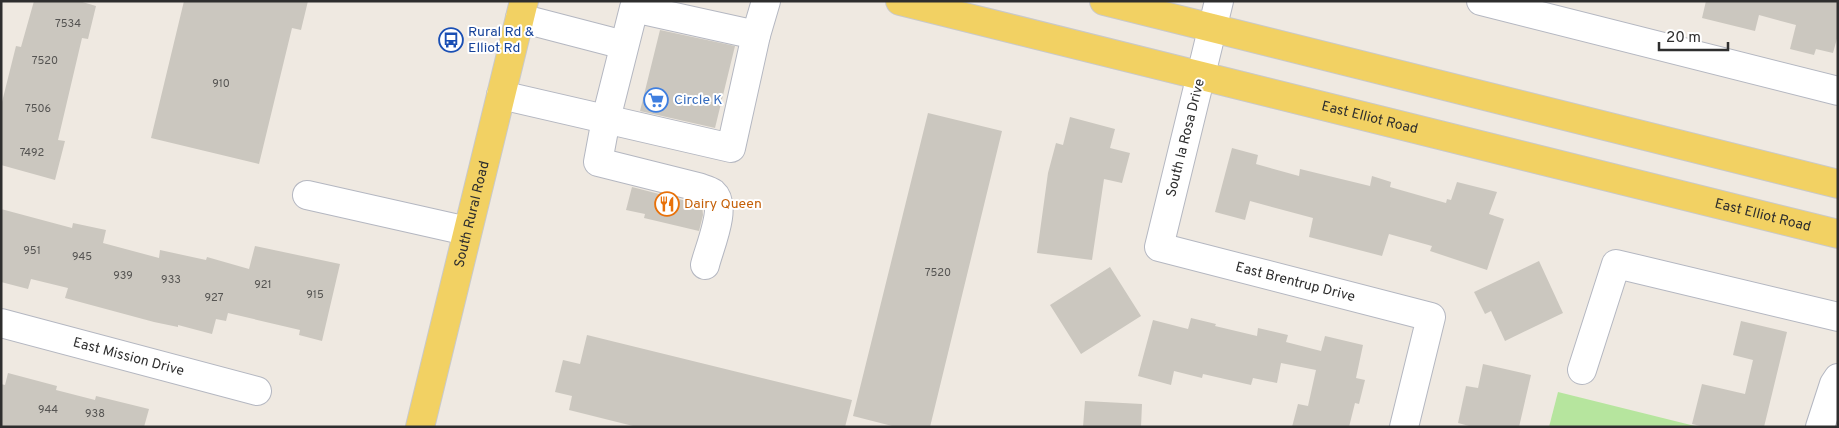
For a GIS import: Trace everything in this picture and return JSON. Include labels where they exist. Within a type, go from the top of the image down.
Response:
[{"type":"main road","name":"East Elliot Road","points":[[900,1],[1838,234]]},
{"type":"main road","points":[[1104,1],[1838,184]]},
{"type":"main road","name":"South Rural Road","points":[[420,427],[522,9]]},
{"type":"street","points":[[501,95],[730,148],[756,34],[766,1]]},
{"type":"street","name":"South la Rosa Drive","points":[[1160,247],[1219,1]]},
{"type":"street","points":[[1481,1],[1838,92]]},
{"type":"street","points":[[705,265],[720,212],[719,201],[713,193],[698,187],[598,162],[606,119],[634,8],[756,34]]},
{"type":"street","points":[[522,9],[624,45]]},
{"type":"street","points":[[307,195],[467,231]]},
{"type":"street","name":"East Brentrup Drive","points":[[1160,247],[1431,317],[1404,427]]},
{"type":"street","points":[[1582,370],[1616,264],[1838,317]]},
{"type":"street","name":"East Mission Drive","points":[[1,323],[257,391]]},
{"type":"street","points":[[1820,427],[1834,384],[1838,378]]},
{"type":"green space","points":[[1558,392],[1699,427],[1549,427]]},
{"type":"building","points":[[34,1],[79,1],[96,6],[88,39],[82,38],[58,140],[65,141],[55,180],[1,165],[1,106],[16,46],[21,47]]},
{"type":"building","points":[[184,1],[308,1],[301,30],[292,28],[259,164],[151,138]]},
{"type":"building","points":[[1706,1],[1838,1],[1838,35],[1833,53],[1816,49],[1814,55],[1790,49],[1796,25],[1759,15],[1755,31],[1702,18]]},
{"type":"building","points":[[660,30],[735,46],[715,128],[640,111]]},
{"type":"building","points":[[928,113],[1002,131],[930,427],[896,427],[853,416]]},
{"type":"building","points":[[1070,117],[1115,129],[1110,148],[1130,153],[1122,183],[1104,179],[1092,260],[1037,253],[1048,173],[1056,143],[1063,145]]},
{"type":"building","points":[[1232,148],[1258,155],[1256,164],[1299,176],[1300,169],[1370,186],[1372,176],[1391,182],[1390,187],[1446,203],[1447,199],[1451,200],[1457,182],[1497,192],[1489,214],[1504,219],[1487,270],[1430,251],[1432,246],[1389,234],[1382,256],[1309,237],[1313,218],[1250,201],[1245,220],[1215,212]]},
{"type":"building","name":"Dairy Queen","points":[[632,187],[702,205],[703,215],[699,231],[644,218],[645,214],[626,210]]},
{"type":"building","points":[[1,209],[72,228],[73,223],[106,230],[103,243],[159,258],[160,250],[206,260],[207,257],[249,269],[255,246],[340,264],[322,341],[299,335],[300,330],[228,313],[226,321],[216,319],[212,334],[178,325],[178,327],[154,322],[65,298],[68,288],[31,279],[28,289],[1,282]]},
{"type":"building","points":[[1539,261],[1563,313],[1505,341],[1491,311],[1485,314],[1474,292]]},
{"type":"building","points":[[1110,267],[1141,316],[1081,354],[1050,305]]},
{"type":"building","points":[[1191,318],[1257,336],[1258,328],[1288,335],[1286,342],[1321,351],[1325,336],[1363,345],[1356,378],[1365,380],[1359,404],[1355,403],[1349,427],[1292,427],[1298,404],[1308,406],[1316,370],[1281,363],[1277,383],[1253,378],[1251,385],[1203,374],[1202,378],[1174,371],[1171,385],[1138,376],[1153,320],[1188,329]]},
{"type":"building","points":[[1741,321],[1787,332],[1764,427],[1705,427],[1692,424],[1702,384],[1745,394],[1753,360],[1733,355]]},
{"type":"building","points":[[587,335],[852,400],[845,427],[637,427],[569,410],[572,396],[555,392],[563,360],[580,364]]},
{"type":"building","points":[[1483,364],[1531,375],[1519,427],[1473,427],[1458,423],[1466,386],[1478,388]]},
{"type":"building","points":[[8,373],[57,386],[56,390],[95,400],[96,396],[149,409],[144,427],[1,427],[1,384],[5,385]]},
{"type":"building","points":[[1085,401],[1142,404],[1141,427],[1083,427]]},
{"type":"place","name":"Rural Rd & Elliot Rd","points":[[451,40]]},
{"type":"place","name":"Circle K","points":[[656,100]]},
{"type":"place","name":"Dairy Queen","points":[[667,204]]}]
